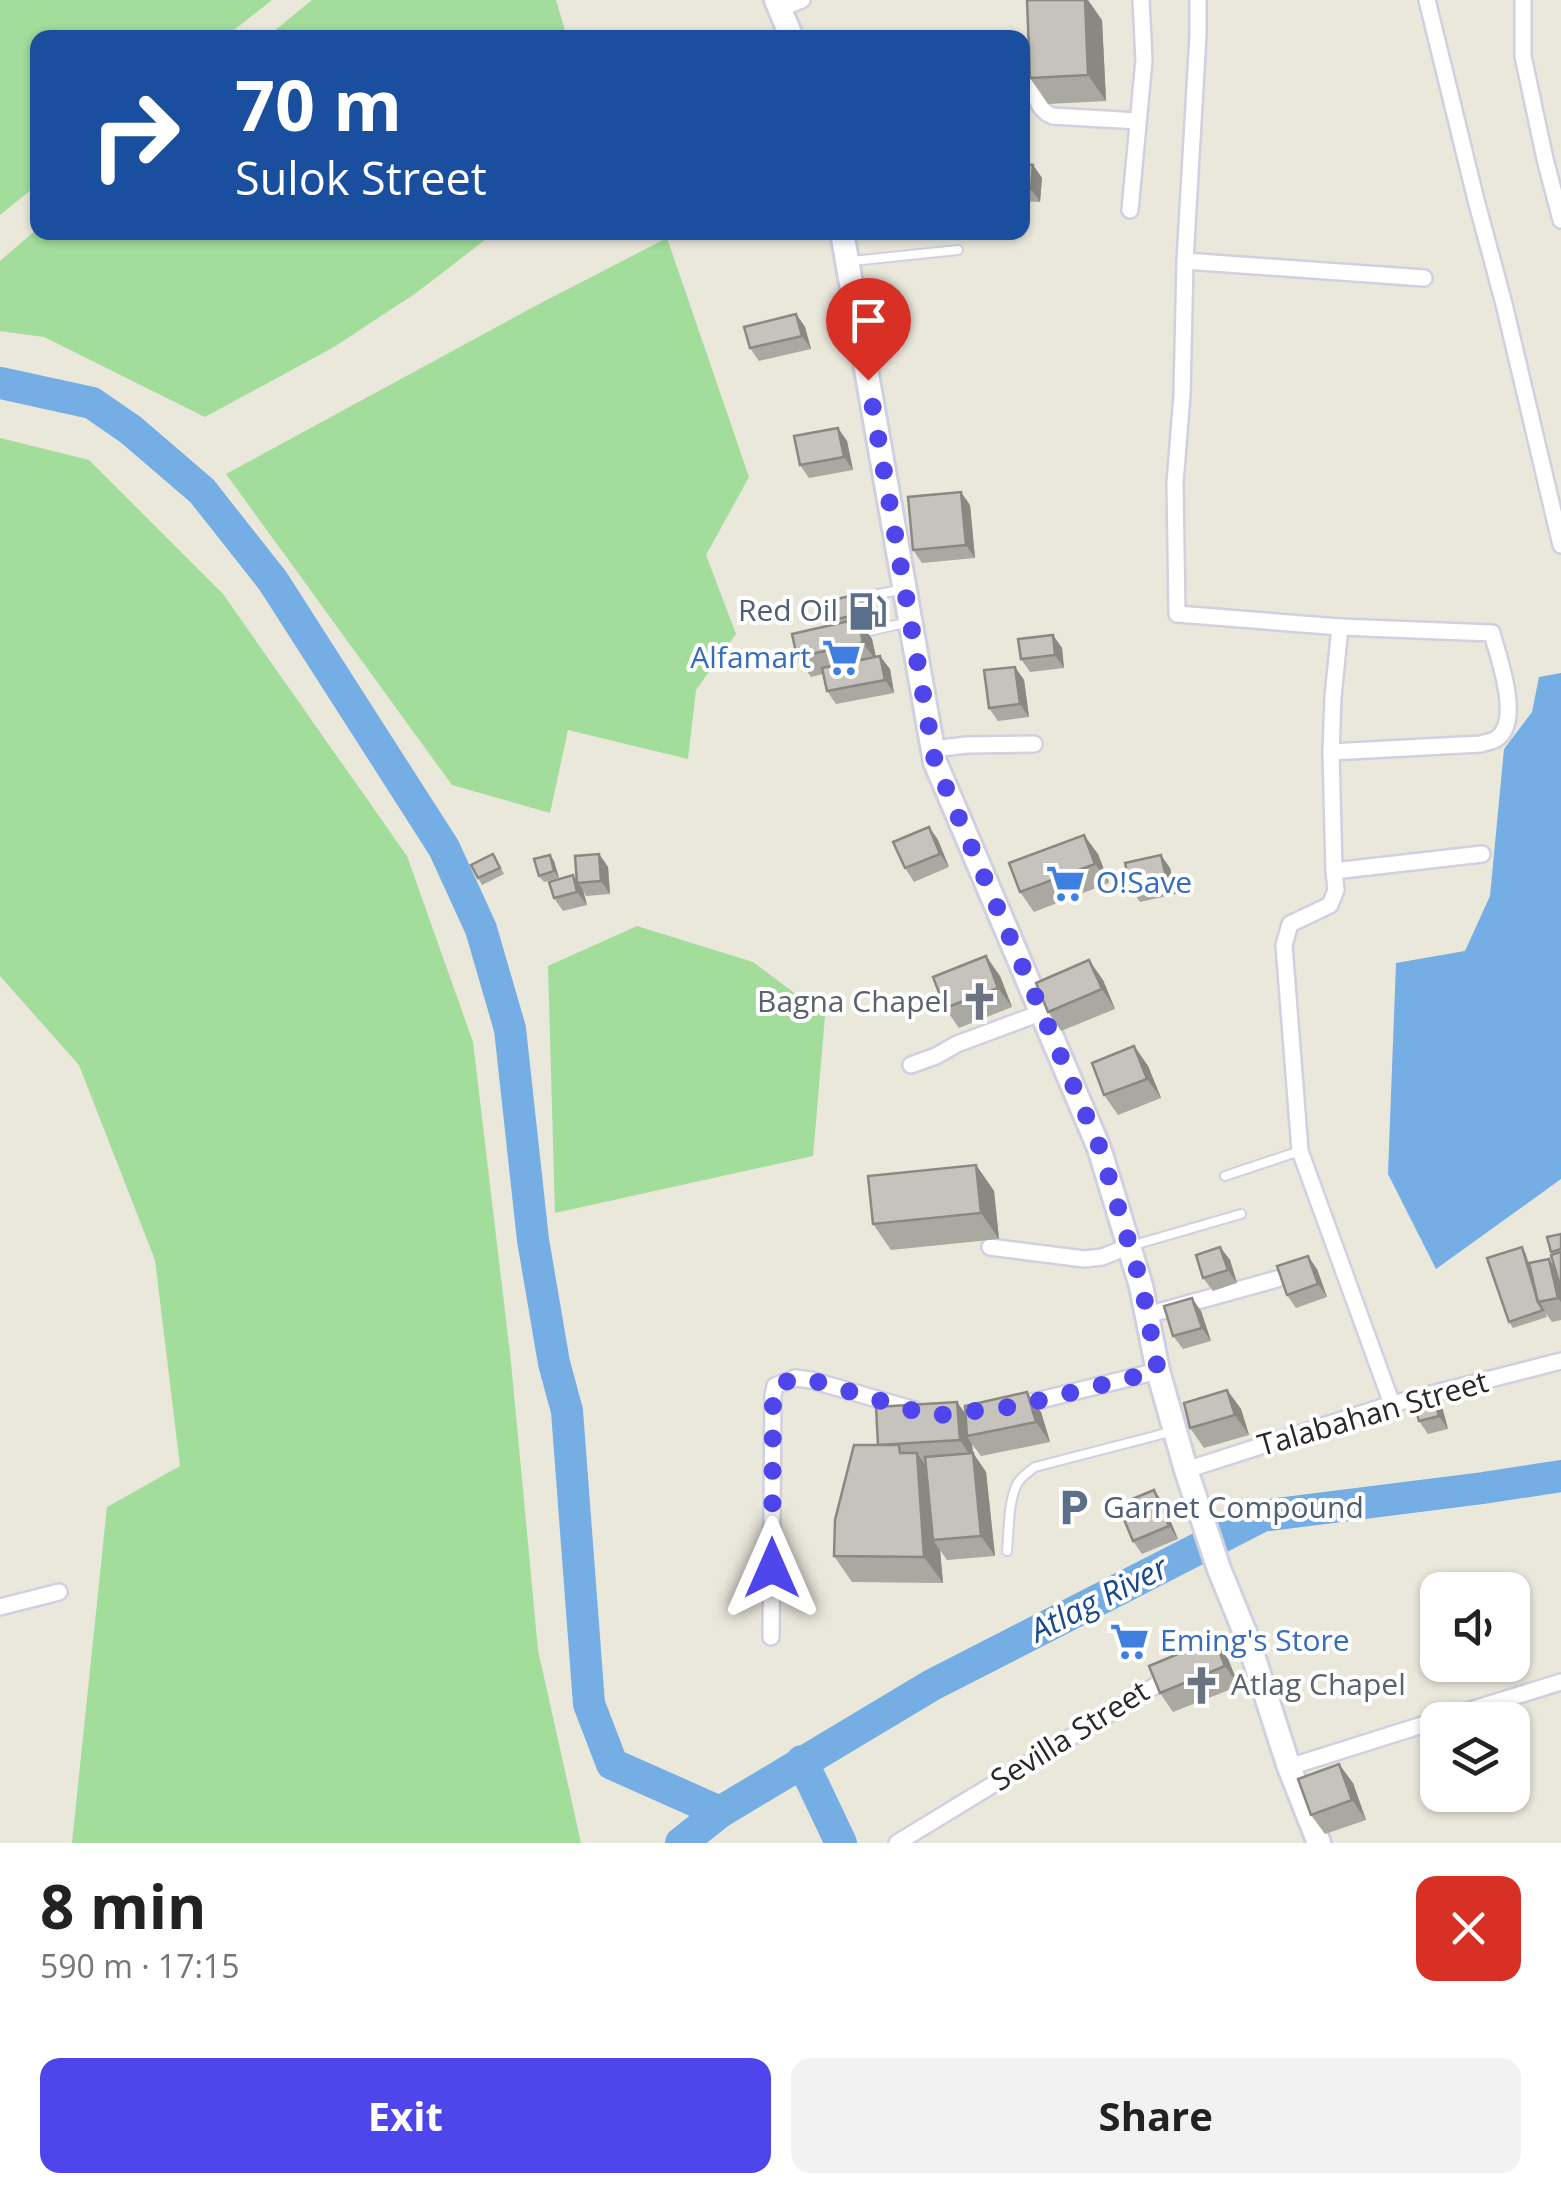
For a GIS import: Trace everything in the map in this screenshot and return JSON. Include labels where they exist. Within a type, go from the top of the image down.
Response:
[{"type":"main road","points":[[787,3],[791,30]]},
{"type":"main road","points":[[844,240],[935,762],[1100,1148],[1130,1246],[1158,1371],[1186,1470],[1289,1766],[1320,1843]]},
{"type":"street","points":[[1130,210],[1144,60],[1141,0]]},
{"type":"street","points":[[1198,0],[1182,395],[1174,483],[1177,614],[1340,627],[1492,632],[1508,694],[1509,715],[1504,731],[1496,739],[1481,744],[1332,752]]},
{"type":"street","points":[[1427,0],[1561,545]]},
{"type":"street","points":[[1523,0],[1523,56],[1561,220]]},
{"type":"street","points":[[1036,60],[1036,99],[1043,112],[1052,116],[1138,121]]},
{"type":"street","points":[[1185,261],[1424,278]]},
{"type":"street","points":[[1340,627],[1332,752],[1336,890],[1330,905],[1290,924],[1284,946],[1300,1152],[1392,1404]]},
{"type":"street","points":[[933,748],[1034,744]]},
{"type":"street","points":[[1334,870],[1482,854]]},
{"type":"street","points":[[911,1066],[1043,1012]]},
{"type":"street","points":[[990,1247],[1084,1259],[1130,1246]]},
{"type":"street","points":[[1147,1315],[1277,1279]]},
{"type":"street","name":"Talabahan Street","points":[[1186,1470],[1392,1404],[1561,1361]]},
{"type":"street","points":[[1000,1408],[1158,1371]]},
{"type":"street","points":[[771,1638],[776,1386],[795,1378],[812,1380],[931,1416]]},
{"type":"street","points":[[0,1607],[58,1592]]},
{"type":"street","points":[[1194,1664],[1248,1640]]},
{"type":"street","name":"Sevilla Street","points":[[897,1843],[1177,1673]]},
{"type":"street","points":[[1496,1702],[1561,1682]]},
{"type":"street","points":[[1289,1766],[1420,1726]]},
{"type":"lane","points":[[848,262],[958,250]]},
{"type":"lane","points":[[851,599],[903,589]]},
{"type":"lane","points":[[855,634],[910,622]]},
{"type":"lane","points":[[1225,1176],[1300,1152]]},
{"type":"lane","points":[[1130,1246],[1241,1214]]},
{"type":"lane","points":[[1007,1551],[1014,1498],[1018,1482],[1025,1474],[1035,1467],[1174,1431]]},
{"type":"green space","points":[[0,0],[272,0],[234,30],[30,30],[30,191],[0,215]]},
{"type":"green space","points":[[312,0],[556,0],[565,30],[276,30]]},
{"type":"green space","points":[[30,235],[30,240],[485,240],[416,293],[334,347],[205,417],[44,337],[0,331],[0,261]]},
{"type":"green space","points":[[668,240],[749,477],[706,555],[736,634],[696,690],[688,759],[568,730],[550,813],[452,785],[226,474],[539,304]]},
{"type":"green space","points":[[0,438],[89,460],[223,594],[407,856],[473,1042],[511,1362],[538,1650],[581,1843],[72,1843],[107,1507],[180,1466],[155,1260],[79,1065],[0,976]]},
{"type":"green space","points":[[637,926],[753,962],[825,1016],[813,1156],[555,1213],[548,966]]},
{"type":"water","points":[[1561,673],[1561,1179],[1436,1269],[1388,1174],[1396,963],[1465,951],[1490,896],[1504,749],[1532,712],[1539,677]]},
{"type":"building","points":[[1027,0],[1085,0],[1088,75],[1030,78]]},
{"type":"building","points":[[796,314],[802,336],[750,348],[744,327]]},
{"type":"building","points":[[838,428],[844,457],[800,465],[794,436]]},
{"type":"building","points":[[961,492],[966,545],[913,550],[908,497]]},
{"type":"building","points":[[869,592],[873,611],[837,619],[832,600]]},
{"type":"building","points":[[858,619],[863,643],[797,657],[792,634]]},
{"type":"building","points":[[1053,635],[1055,655],[1021,659],[1018,639]]},
{"type":"building","points":[[880,656],[885,680],[827,691],[822,668]]},
{"type":"building","points":[[1015,667],[1020,704],[989,708],[984,670]]},
{"type":"building","points":[[929,827],[940,854],[905,868],[893,842]]},
{"type":"building","points":[[1084,835],[1095,864],[1020,892],[1009,863]]},
{"type":"building","points":[[493,854],[500,868],[478,878],[471,865]]},
{"type":"building","points":[[599,854],[601,881],[577,883],[575,856]]},
{"type":"building","points":[[550,855],[554,871],[539,876],[534,859]]},
{"type":"building","points":[[1161,855],[1167,881],[1131,889],[1125,863]]},
{"type":"building","points":[[573,875],[577,892],[554,898],[549,882]]},
{"type":"building","points":[[986,956],[998,988],[945,1008],[933,977]]},
{"type":"building","points":[[1089,960],[1102,989],[1048,1012],[1036,983]]},
{"type":"building","points":[[1134,1046],[1147,1079],[1104,1095],[1092,1063]]},
{"type":"building","points":[[976,1165],[981,1213],[873,1224],[868,1176]]},
{"type":"building","points":[[1561,1234],[1561,1249],[1551,1252],[1547,1237]]},
{"type":"building","points":[[1220,1247],[1228,1270],[1203,1278],[1196,1255]]},
{"type":"building","points":[[1522,1247],[1543,1310],[1509,1322],[1487,1258]]},
{"type":"building","points":[[1561,1252],[1561,1289],[1551,1255]]},
{"type":"building","points":[[1308,1256],[1318,1284],[1287,1295],[1277,1266]]},
{"type":"building","points":[[1549,1259],[1558,1298],[1538,1302],[1529,1263]]},
{"type":"building","points":[[1192,1298],[1202,1328],[1173,1336],[1164,1306]]},
{"type":"building","points":[[1227,1390],[1235,1415],[1190,1428],[1184,1403]]},
{"type":"building","points":[[1432,1390],[1439,1416],[1419,1421],[1412,1396]]},
{"type":"building","points":[[1027,1392],[1036,1422],[967,1436],[965,1406]]},
{"type":"building","points":[[957,1402],[960,1440],[878,1445],[876,1407]]},
{"type":"building","points":[[854,1445],[899,1445],[900,1453],[917,1453],[924,1557],[834,1556],[835,1520]]},
{"type":"building","points":[[973,1453],[981,1536],[933,1540],[925,1457]]},
{"type":"building","points":[[1154,1490],[1169,1526],[1133,1541],[1118,1505]]},
{"type":"building","points":[[1214,1639],[1225,1666],[1160,1693],[1149,1666]]},
{"type":"building","points":[[1339,1764],[1352,1800],[1311,1815],[1298,1779]]},
{"type":"waterway","points":[[0,383],[92,403],[131,430],[202,491],[273,581],[444,848],[481,929],[510,1029],[533,1240],[554,1363],[567,1411],[589,1704],[612,1764],[720,1812]]},
{"type":"waterway","name":"Atlag River","points":[[681,1843],[720,1812],[932,1685],[1262,1516],[1561,1476]]},
{"type":"waterway","points":[[802,1761],[841,1843]]},
{"type":"place","name":"Red Oil","points":[[868,611]]},
{"type":"place","name":"Alfamart","points":[[841,658]]},
{"type":"place","name":"O!Save","points":[[1066,883]]},
{"type":"place","name":"Bagna Chapel","points":[[979,1002]]},
{"type":"place","name":"Garnet Compound","points":[[1073,1508]]},
{"type":"place","name":"Eming's Store","points":[[1130,1641]]},
{"type":"place","name":"Atlag Chapel","points":[[1201,1685]]},
{"type":"route","points":[[772,1568],[776,1386],[795,1378],[812,1380],[931,1416],[1017,1406],[1158,1371],[1142,1286],[1100,1148],[935,762],[868,380]]}]
